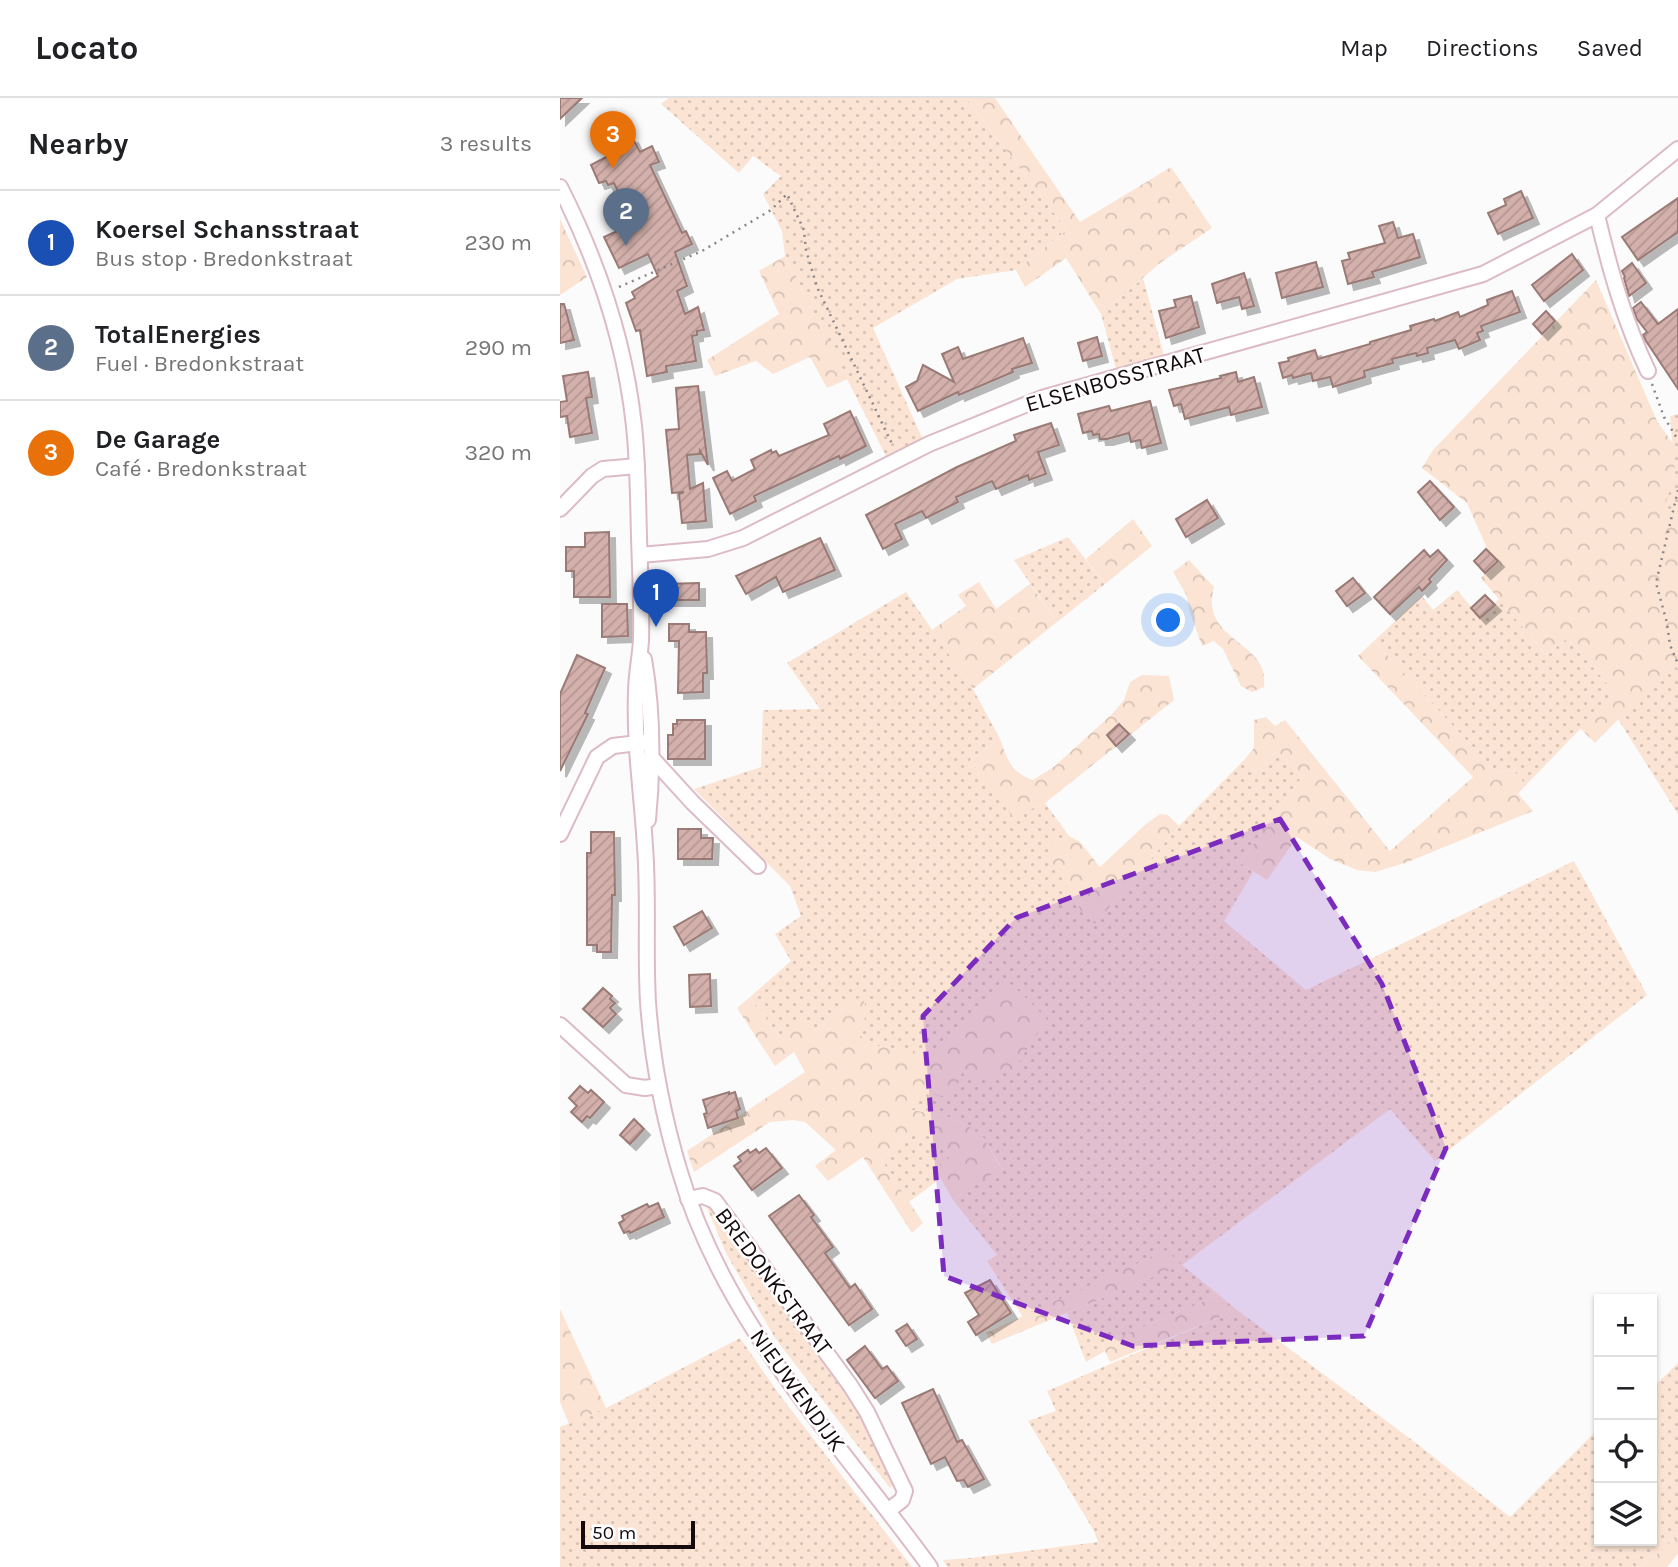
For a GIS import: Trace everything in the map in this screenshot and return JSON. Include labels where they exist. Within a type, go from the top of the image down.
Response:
[{"type":"street","name":"ELSENBOSSTRAAT","points":[[640,555],[708,549],[743,538],[900,459],[988,418],[1042,398],[1483,274],[1597,215],[1678,149]]},
{"type":"street","name":"BREDONKSTRAAT","points":[[560,187],[582,232],[604,292],[624,363],[634,425],[641,642],[649,688],[645,846],[648,999],[658,1086],[669,1135],[688,1199],[703,1196],[715,1201],[867,1412],[905,1491],[902,1500],[889,1510]]},
{"type":"street","points":[[1597,215],[1617,296],[1648,371]]},
{"type":"street","points":[[560,509],[592,476],[603,469],[637,466]]},
{"type":"street","points":[[560,834],[597,757],[613,746],[646,747],[693,803],[758,866]]},
{"type":"street","name":"BREDONKSTRAAT","points":[[645,846],[652,785],[646,747]]},
{"type":"street","points":[[560,1025],[626,1085],[645,1088],[658,1086]]},
{"type":"street","name":"NIEUWENDIJK","points":[[688,1199],[718,1268],[764,1347],[930,1567]]},
{"type":"path","points":[[604,292],[634,282],[702,251],[771,210],[787,194],[804,230],[806,250],[817,287],[900,459]]},
{"type":"path","points":[[1648,371],[1664,416],[1678,440]]},
{"type":"path","points":[[1678,490],[1656,583],[1670,645],[1678,664]]},
{"type":"highlighted area","points":[[1280,819],[1382,984],[1446,1148],[1364,1336],[1133,1346],[944,1276],[923,1016],[1016,918]]},
{"type":"green space","points":[[669,98],[966,98],[1067,230],[1016,270],[957,279],[873,328],[923,440],[886,456],[785,256],[782,231],[763,194],[781,176],[753,156],[739,173],[661,104]]},
{"type":"green space","points":[[966,98],[995,98],[1080,222],[1171,167],[1212,228],[1160,263],[1101,314],[1066,258],[1025,287],[1016,270],[1067,230]]},
{"type":"green space","points":[[560,219],[587,277],[560,295]]},
{"type":"green space","points":[[785,256],[848,379],[827,388],[810,357],[773,374],[756,361],[715,376],[707,360],[779,314],[759,271]]},
{"type":"green space","points":[[1143,278],[1164,356],[1116,369],[1101,314]]},
{"type":"green space","points":[[1596,280],[1657,421],[1673,444],[1675,472],[1664,509],[1678,510],[1678,669],[1673,664],[1595,743],[1580,728],[1615,693],[1568,638],[1546,655],[1481,578],[1494,564],[1467,503],[1422,468],[1433,450]]},
{"type":"green space","points":[[1678,414],[1678,510],[1663,509],[1675,472],[1670,416]]},
{"type":"green space","points":[[1133,519],[1152,546],[1105,584],[1086,559]]},
{"type":"green space","points":[[1068,537],[1105,584],[1057,622],[1014,560]]},
{"type":"green space","points":[[1189,560],[1214,587],[1212,605],[1216,620],[1257,659],[1263,672],[1264,687],[1252,692],[1241,686],[1223,649],[1214,641],[1202,646],[1189,610],[1187,596],[1173,572]]},
{"type":"green space","points":[[979,582],[996,609],[1030,584],[1057,622],[973,689],[932,630],[966,606],[958,595]]},
{"type":"green space","points":[[1457,590],[1479,616],[1499,599],[1546,655],[1568,638],[1615,693],[1526,785],[1513,770],[1496,772],[1374,641],[1422,596],[1433,610]]},
{"type":"green space","points":[[906,592],[973,689],[1000,739],[970,760],[1031,809],[1045,803],[1069,836],[1052,843],[1095,924],[1179,826],[1244,760],[1255,771],[1278,751],[1302,777],[1240,863],[1253,872],[1224,921],[1306,990],[1574,861],[1647,995],[1435,1161],[1390,1109],[1182,1265],[1219,1295],[1102,1344],[1105,1351],[1086,1362],[1067,1313],[1181,1265],[1165,1251],[1023,1317],[987,1261],[997,1255],[953,1200],[1001,1167],[980,1132],[946,1116],[912,1110],[915,1092],[962,1073],[991,1079],[1007,983],[946,1047],[927,1054],[878,1046],[858,1035],[845,1006],[812,1032],[781,1038],[750,997],[791,961],[775,934],[801,916],[790,886],[694,789],[761,767],[763,710],[820,709],[787,663]]},
{"type":"green space","points":[[1374,641],[1496,772],[1513,770],[1526,785],[1518,794],[1533,811],[1405,863],[1375,872],[1357,870],[1330,859],[1297,837],[1267,880],[1240,863],[1302,777],[1278,751],[1255,771],[1244,760],[1254,748],[1254,720],[1266,717],[1275,726],[1285,720],[1390,851],[1473,777],[1358,656]]},
{"type":"green space","points":[[1674,663],[1678,669],[1678,814],[1618,719]]},
{"type":"green space","points":[[1142,675],[1169,676],[1174,700],[1045,803],[1015,820],[970,760],[1000,739],[1015,769],[1033,780],[1055,766],[1112,714],[1124,700],[1130,682]]},
{"type":"green space","points":[[1160,814],[1168,815],[1179,826],[1095,924],[1083,914],[1049,857],[1052,843],[1069,836],[1080,842],[1100,867]]},
{"type":"green space","points":[[1007,982],[1047,1019],[1014,1069],[991,1079],[962,1073],[953,1097],[915,1093],[912,1110],[946,1116],[980,1132],[1001,1168],[953,1200],[936,1170],[949,1158],[944,1142],[935,1132],[916,1133],[904,1138],[881,1159],[923,1223],[912,1233],[863,1157],[828,1181],[815,1166],[836,1150],[805,1122],[770,1122],[694,1172],[687,1151],[805,1072],[794,1052],[775,1066],[737,1008],[750,997],[781,1038],[805,1020],[812,1032],[858,998],[864,1001],[867,1013],[859,1035],[878,1046],[927,1053],[946,1047]]},
{"type":"green space","points":[[923,1132],[935,1132],[944,1142],[949,1158],[936,1170],[941,1178],[909,1202],[881,1159],[905,1138]]},
{"type":"green space","points":[[706,1205],[714,1207],[857,1404],[894,1484],[890,1488],[775,1338],[726,1253]]},
{"type":"green space","points":[[1166,1250],[1182,1265],[992,1344],[986,1333]]},
{"type":"green space","points":[[1219,1295],[1237,1310],[1110,1362],[1102,1344]]},
{"type":"green space","points":[[560,1309],[606,1408],[569,1424],[560,1402]]},
{"type":"green space","points":[[1237,1310],[1412,1440],[1510,1517],[1594,1433],[1594,1546],[1657,1546],[1657,1383],[1678,1363],[1678,1533],[1667,1546],[1641,1567],[947,1567],[943,1560],[1098,1542],[1028,1421],[1056,1411],[1047,1391]]},
{"type":"green space","points":[[740,1338],[779,1394],[912,1567],[560,1567],[560,1427],[606,1408]]},
{"type":"green space","points":[[1678,1533],[1678,1554],[1667,1567],[1641,1567],[1667,1546]]},
{"type":"building","points":[[560,98],[582,98],[560,119]]},
{"type":"building","points":[[632,137],[640,152],[652,146],[659,162],[650,165],[682,233],[686,231],[692,244],[675,252],[687,286],[677,291],[685,314],[698,307],[704,330],[697,331],[697,335],[692,336],[696,361],[666,366],[667,372],[647,376],[640,330],[636,331],[626,303],[635,298],[632,292],[658,276],[648,254],[619,268],[604,237],[633,224],[614,183],[599,183],[591,165],[614,153],[613,150]]},
{"type":"building","points":[[1521,191],[1533,218],[1498,234],[1488,213],[1506,205],[1504,199]]},
{"type":"building","points":[[1678,198],[1678,232],[1638,260],[1622,237]]},
{"type":"building","points":[[1393,222],[1398,238],[1413,234],[1420,257],[1372,272],[1374,277],[1348,284],[1342,261],[1350,259],[1348,253],[1385,243],[1379,226]]},
{"type":"building","points":[[1572,254],[1583,270],[1544,301],[1532,285]]},
{"type":"building","points":[[1316,262],[1323,287],[1282,298],[1276,273]]},
{"type":"building","points":[[1632,263],[1646,283],[1629,296],[1622,271]]},
{"type":"building","points":[[1244,273],[1254,306],[1242,309],[1239,297],[1217,303],[1212,284]]},
{"type":"building","points":[[1512,291],[1520,312],[1481,326],[1483,331],[1477,333],[1480,340],[1459,349],[1455,340],[1427,348],[1428,353],[1392,359],[1393,363],[1364,371],[1365,377],[1333,387],[1330,377],[1313,381],[1311,373],[1283,378],[1279,363],[1289,361],[1288,358],[1315,350],[1318,359],[1370,344],[1411,330],[1410,326],[1434,319],[1435,321],[1458,312],[1460,317],[1488,305],[1487,300]]},
{"type":"building","points":[[1191,296],[1199,327],[1166,338],[1159,311],[1176,307],[1174,300]]},
{"type":"building","points":[[1641,302],[1658,324],[1678,309],[1678,389],[1643,335],[1647,332],[1633,308]]},
{"type":"building","points":[[560,304],[564,304],[574,340],[560,343]]},
{"type":"building","points":[[1546,311],[1555,321],[1542,334],[1533,324]]},
{"type":"building","points":[[1097,337],[1102,356],[1083,361],[1078,343]]},
{"type":"building","points":[[1023,338],[1032,363],[1012,369],[1013,372],[959,395],[958,392],[918,411],[906,387],[917,381],[923,365],[954,382],[942,354],[958,347],[963,359]]},
{"type":"building","points":[[588,372],[592,397],[586,398],[592,433],[570,437],[567,416],[560,417],[560,402],[567,401],[563,376]]},
{"type":"building","points":[[1236,372],[1238,382],[1254,377],[1262,407],[1231,415],[1229,407],[1185,419],[1181,404],[1174,406],[1169,390]]},
{"type":"building","points":[[698,386],[708,465],[700,451],[700,454],[687,455],[690,489],[703,483],[706,521],[682,523],[679,494],[684,492],[672,493],[666,430],[679,429],[676,388]]},
{"type":"building","points":[[1150,401],[1161,443],[1142,448],[1140,440],[1131,442],[1129,433],[1100,439],[1099,434],[1093,435],[1092,431],[1083,433],[1078,414],[1109,406],[1111,411]]},
{"type":"building","points":[[850,411],[866,446],[754,496],[756,501],[730,514],[713,478],[727,471],[732,481],[755,469],[751,460],[771,450],[772,453],[776,451],[779,456],[829,435],[824,424]]},
{"type":"building","points":[[1051,423],[1059,445],[1038,452],[1046,474],[1029,480],[1028,475],[996,489],[992,481],[956,497],[958,502],[926,518],[922,511],[895,524],[902,539],[883,549],[866,515],[957,467],[1016,441],[1014,435]]},
{"type":"building","points":[[1430,481],[1454,507],[1440,520],[1418,492]]},
{"type":"building","points":[[1207,500],[1218,518],[1186,537],[1176,519]]},
{"type":"building","points":[[609,532],[610,597],[574,597],[574,571],[566,571],[566,547],[585,547],[585,533]]},
{"type":"building","points":[[820,538],[835,570],[783,592],[776,577],[746,594],[736,576]]},
{"type":"building","points":[[1486,549],[1498,561],[1485,573],[1474,561]]},
{"type":"building","points":[[1424,550],[1430,557],[1438,550],[1447,560],[1422,591],[1419,587],[1390,614],[1374,597]]},
{"type":"building","points":[[1353,578],[1365,593],[1347,606],[1336,591]]},
{"type":"building","points":[[699,583],[699,600],[662,600],[662,584]]},
{"type":"building","points":[[1485,595],[1495,605],[1480,618],[1471,608]]},
{"type":"building","points":[[602,604],[627,604],[628,636],[602,637]]},
{"type":"building","points":[[669,624],[689,624],[689,632],[706,632],[707,673],[703,673],[703,692],[678,693],[679,641],[669,641]]},
{"type":"building","points":[[577,655],[605,668],[585,713],[588,714],[560,771],[560,694]]},
{"type":"building","points":[[677,720],[705,720],[705,759],[668,759],[668,735],[673,735],[673,724],[677,724]]},
{"type":"building","points":[[1119,724],[1129,734],[1116,746],[1107,735]]},
{"type":"building","points":[[678,829],[701,829],[701,838],[713,838],[712,859],[678,859]]},
{"type":"building","points":[[591,832],[614,832],[615,895],[612,895],[611,952],[597,952],[597,945],[587,945],[587,853],[591,853]]},
{"type":"building","points":[[702,911],[712,928],[684,945],[674,927]]},
{"type":"building","points":[[710,974],[711,1006],[690,1007],[689,975]]},
{"type":"building","points":[[603,988],[612,996],[610,999],[615,1003],[610,1008],[616,1014],[603,1027],[583,1009]]},
{"type":"building","points":[[580,1086],[588,1093],[591,1090],[604,1102],[590,1118],[587,1116],[582,1122],[571,1112],[577,1106],[569,1098]]},
{"type":"building","points":[[735,1092],[740,1109],[736,1111],[738,1118],[708,1128],[703,1100]]},
{"type":"building","points":[[634,1119],[644,1129],[630,1144],[620,1135]]},
{"type":"building","points":[[766,1148],[782,1168],[752,1190],[734,1166],[741,1161],[738,1157],[748,1150],[750,1153],[756,1149],[759,1153]]},
{"type":"building","points":[[799,1195],[833,1247],[825,1253],[850,1288],[855,1284],[872,1309],[849,1325],[769,1216]]},
{"type":"building","points":[[658,1203],[664,1217],[630,1233],[624,1233],[619,1223],[624,1220],[622,1216],[647,1204],[649,1207]]},
{"type":"building","points":[[990,1280],[1011,1313],[976,1335],[968,1322],[979,1315],[965,1293]]},
{"type":"building","points":[[907,1324],[917,1339],[906,1346],[896,1331]]},
{"type":"building","points":[[865,1346],[882,1369],[887,1366],[898,1381],[875,1398],[847,1360]]},
{"type":"building","points":[[933,1389],[957,1442],[962,1440],[984,1479],[968,1487],[964,1480],[957,1481],[945,1457],[931,1464],[902,1403]]},
{"type":"place","name":"De Garage","points":[[613,169]]},
{"type":"place","name":"TotalEnergies","points":[[626,246]]},
{"type":"place","name":"Koersel Schansstraat","points":[[656,627]]}]
